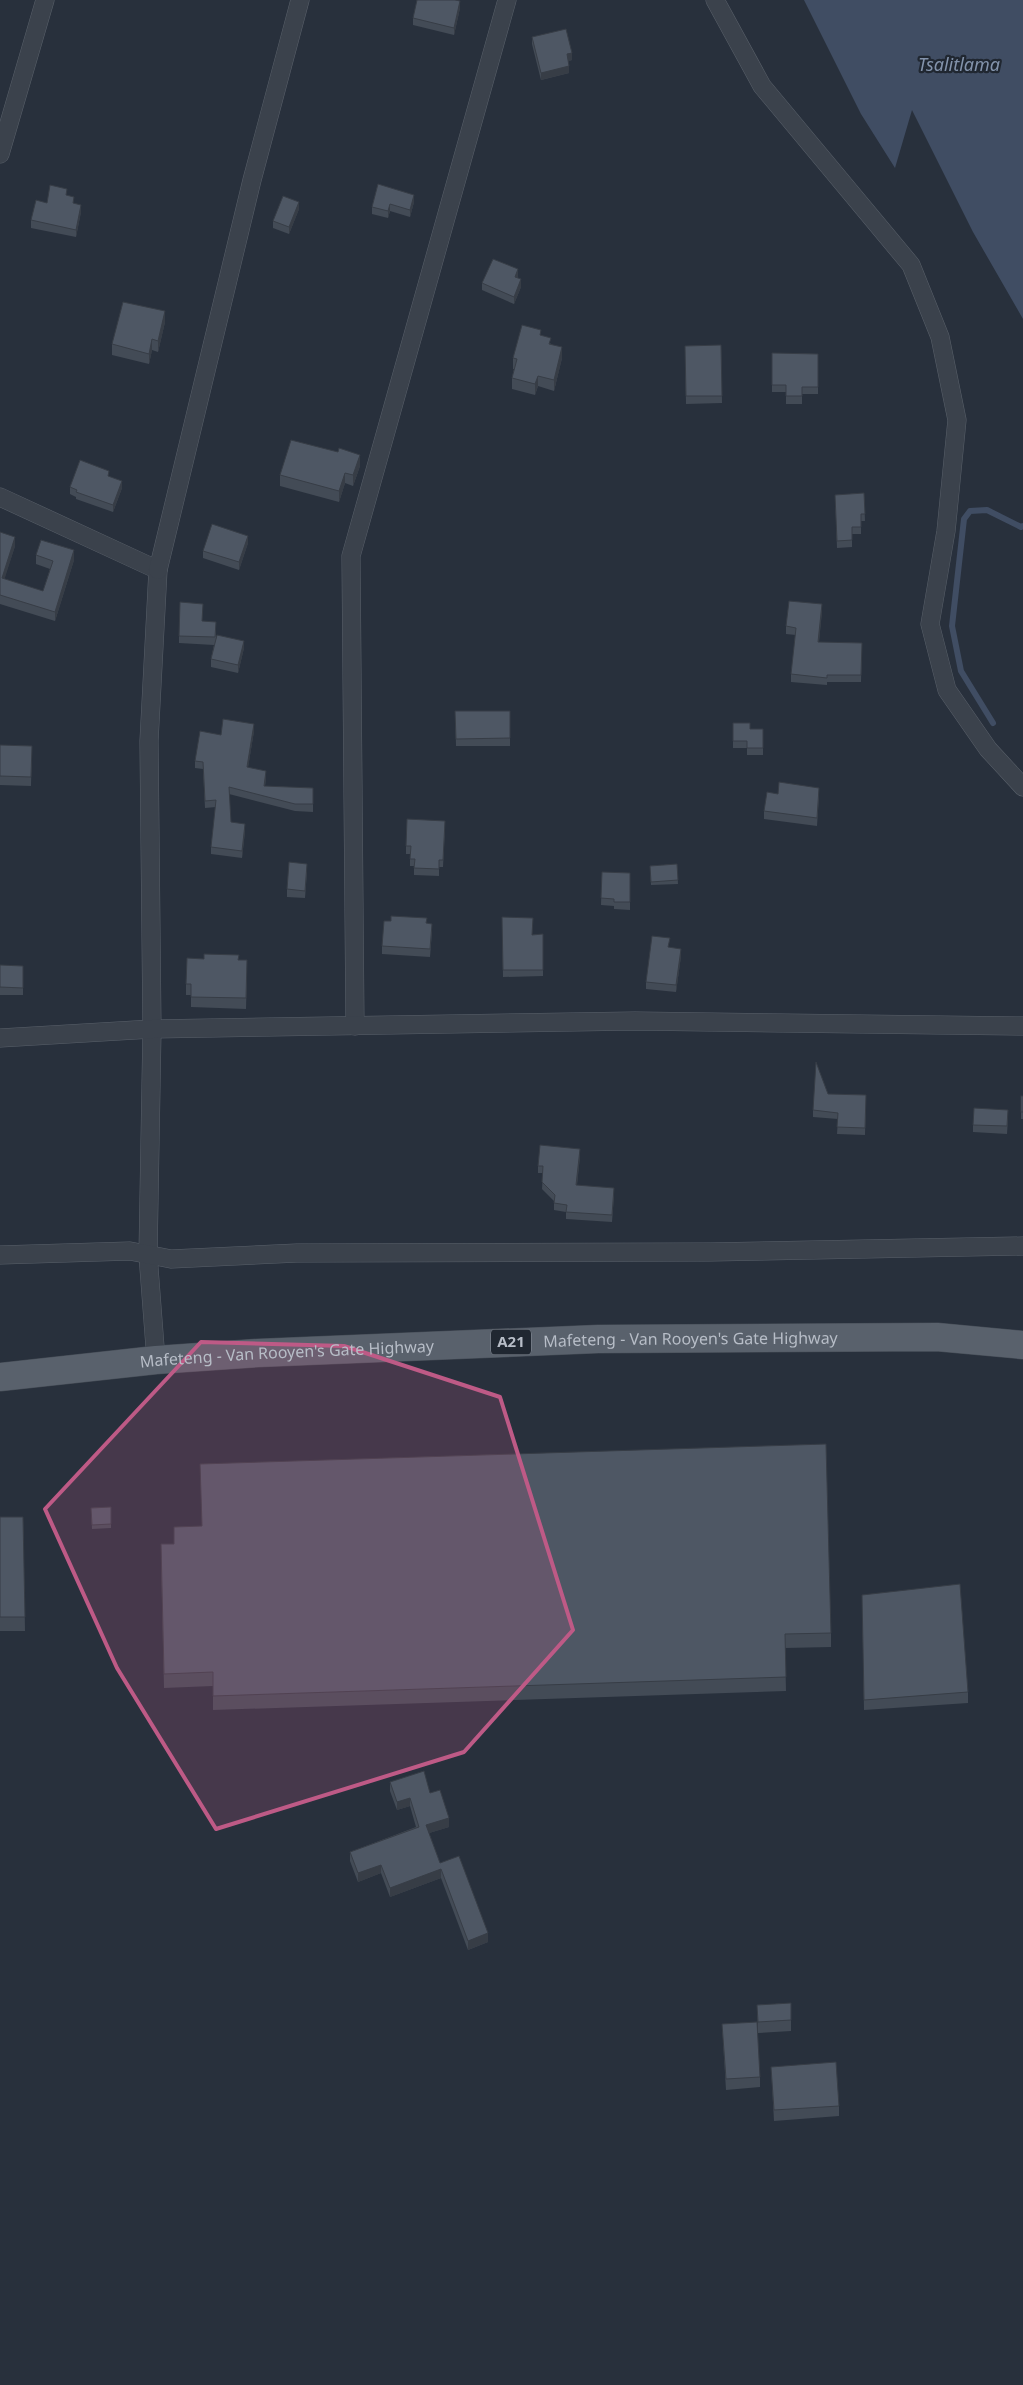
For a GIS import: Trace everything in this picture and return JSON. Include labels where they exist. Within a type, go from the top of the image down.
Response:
[{"type":"main road","name":"Mafeteng - Van Rooyen's Gate Highway","points":[[0,1377],[156,1360],[268,1352],[598,1339],[937,1337],[1023,1345]]},
{"type":"street","points":[[0,154],[45,0]]},
{"type":"street","points":[[156,1360],[148,1254],[152,1029],[150,742],[158,570],[250,190],[300,0]]},
{"type":"street","points":[[355,1026],[351,556],[507,0]]},
{"type":"street","points":[[715,0],[762,86],[911,265],[940,338],[957,420],[946,531],[930,624],[947,690],[988,749],[1023,787]]},
{"type":"street","points":[[0,496],[158,570]]},
{"type":"street","points":[[0,1038],[152,1029],[713,1021],[1023,1026]]},
{"type":"street","points":[[0,1255],[130,1251],[171,1259],[297,1253],[710,1252],[1023,1246]]},
{"type":"highlighted area","points":[[201,1342],[344,1346],[500,1397],[573,1630],[464,1752],[216,1829],[117,1668],[45,1509]]},
{"type":"water","name":"Tsalitlama","points":[[804,0],[1023,0],[1023,319],[973,232],[912,110],[895,168],[861,114]]},
{"type":"building","points":[[417,0],[460,1],[454,28],[413,18]]},
{"type":"building","points":[[566,29],[572,53],[567,54],[569,66],[541,73],[532,37]]},
{"type":"building","points":[[378,184],[414,195],[410,210],[390,204],[388,211],[372,207]]},
{"type":"building","points":[[50,185],[67,189],[66,195],[74,197],[73,203],[81,205],[76,230],[31,220],[36,200],[47,203]]},
{"type":"building","points":[[283,196],[299,202],[289,227],[273,221]]},
{"type":"building","points":[[493,259],[518,269],[515,277],[521,279],[514,297],[482,283]]},
{"type":"building","points":[[123,302],[165,311],[158,341],[152,339],[149,354],[112,344]]},
{"type":"building","points":[[522,325],[541,330],[540,335],[551,338],[549,344],[562,347],[554,380],[538,376],[535,384],[512,378],[517,359],[513,358]]},
{"type":"building","points":[[721,345],[722,396],[686,396],[685,346]]},
{"type":"building","points":[[772,353],[818,354],[818,387],[802,387],[802,396],[786,396],[786,385],[772,385]]},
{"type":"building","points":[[291,440],[338,452],[339,448],[360,455],[353,475],[345,473],[339,491],[280,475]]},
{"type":"building","points":[[80,460],[109,471],[108,476],[122,481],[113,505],[76,492],[77,490],[70,487]]},
{"type":"building","points":[[864,493],[865,514],[861,514],[861,527],[852,527],[852,540],[837,541],[835,495]]},
{"type":"building","points":[[212,524],[248,536],[239,562],[203,551]]},
{"type":"building","points":[[0,532],[15,537],[2,578],[43,591],[53,561],[36,555],[41,540],[74,550],[55,612],[0,595]]},
{"type":"building","points":[[789,601],[822,604],[818,642],[862,643],[861,675],[827,675],[827,678],[791,674],[796,628],[786,626]]},
{"type":"building","points":[[180,602],[203,604],[202,621],[216,622],[215,637],[179,636]]},
{"type":"building","points":[[217,635],[244,641],[238,665],[211,659]]},
{"type":"building","points":[[455,711],[510,711],[510,738],[456,739]]},
{"type":"building","points":[[223,719],[254,724],[247,767],[266,771],[264,786],[313,788],[313,804],[295,804],[229,787],[231,822],[245,824],[242,851],[211,847],[216,800],[205,801],[203,762],[195,761],[200,731],[221,735]]},
{"type":"building","points":[[733,723],[750,723],[750,729],[763,729],[763,748],[747,748],[747,741],[733,741]]},
{"type":"building","points":[[0,745],[32,746],[31,777],[0,776]]},
{"type":"building","points":[[779,782],[819,788],[817,818],[764,811],[767,792],[778,794]]},
{"type":"building","points":[[407,819],[445,821],[443,860],[439,860],[439,869],[414,868],[415,859],[410,859],[411,846],[406,846]]},
{"type":"building","points":[[289,862],[307,864],[305,891],[287,889]]},
{"type":"building","points":[[677,864],[678,880],[651,882],[650,866]]},
{"type":"building","points":[[602,872],[630,873],[630,902],[614,902],[614,899],[601,898]]},
{"type":"building","points":[[391,916],[427,918],[426,923],[432,924],[430,949],[382,946],[384,921],[391,921]]},
{"type":"building","points":[[502,917],[533,918],[532,935],[543,934],[543,970],[503,970]]},
{"type":"building","points":[[652,936],[670,938],[668,947],[681,949],[676,985],[646,982]]},
{"type":"building","points":[[204,954],[239,955],[238,960],[247,960],[246,998],[191,997],[191,984],[186,984],[187,958],[204,959]]},
{"type":"building","points":[[0,965],[23,966],[23,988],[0,987]]},
{"type":"building","points":[[816,1062],[828,1094],[866,1095],[865,1128],[837,1127],[838,1113],[813,1110]]},
{"type":"building","points":[[1021,1096],[1023,1096],[1023,1112],[1021,1112]]},
{"type":"building","points":[[974,1108],[1008,1110],[1007,1126],[973,1125]]},
{"type":"building","points":[[540,1145],[580,1149],[576,1185],[614,1188],[612,1215],[566,1212],[567,1205],[554,1203],[555,1195],[542,1182],[543,1166],[538,1166]]},
{"type":"building","points":[[826,1444],[831,1633],[785,1634],[786,1677],[213,1696],[213,1672],[164,1674],[161,1544],[174,1544],[174,1527],[202,1526],[200,1464]]},
{"type":"building","points":[[111,1507],[111,1524],[92,1525],[91,1508]]},
{"type":"building","points":[[0,1517],[23,1517],[25,1617],[0,1617]]},
{"type":"building","points":[[960,1584],[968,1692],[864,1700],[862,1595]]},
{"type":"building","points":[[424,1771],[430,1793],[440,1790],[449,1818],[426,1825],[440,1863],[459,1856],[488,1933],[468,1941],[441,1869],[390,1888],[381,1865],[358,1873],[350,1852],[419,1827],[410,1798],[397,1802],[390,1782]]},
{"type":"building","points":[[791,2003],[791,2020],[758,2022],[757,2005]]},
{"type":"building","points":[[757,2022],[760,2077],[726,2079],[722,2024]]},
{"type":"building","points":[[836,2062],[839,2106],[774,2110],[771,2067]]},
{"type":"waterway","points":[[993,723],[961,671],[952,626],[964,519],[970,511],[987,510],[1021,527],[1023,526]]}]
